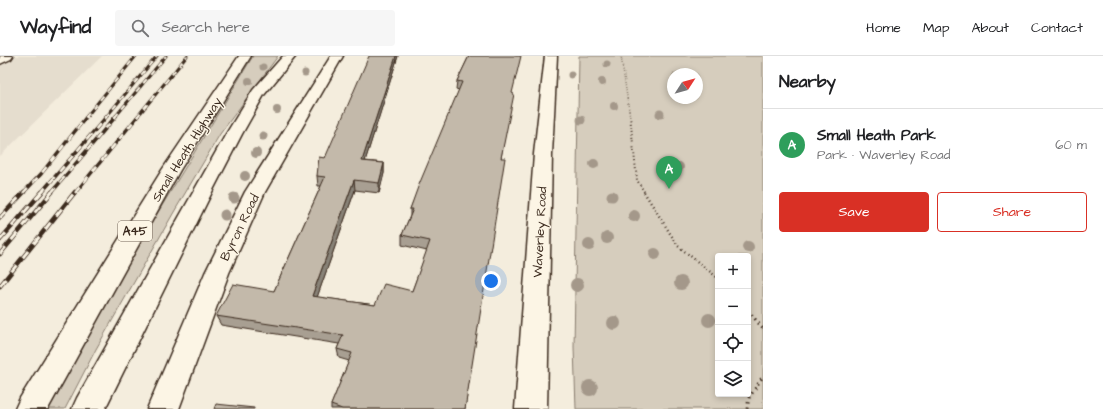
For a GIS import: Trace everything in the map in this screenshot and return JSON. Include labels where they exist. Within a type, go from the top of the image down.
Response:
[{"type":"main road","points":[[0,60],[7,56]]},
{"type":"main road","name":"Small Heath Highway","points":[[31,409],[171,170],[245,56]]},
{"type":"main road","points":[[88,409],[234,134],[258,93],[290,56]]},
{"type":"main road","name":"Byron Road","points":[[163,409],[217,273],[255,192],[337,56]]},
{"type":"main road","name":"Waverley Road","points":[[531,409],[543,154],[551,56]]},
{"type":"path","points":[[621,56],[628,95],[637,180],[678,246],[715,276]]},
{"type":"path","points":[[751,314],[763,330]]},
{"type":"path","points":[[747,409],[750,398],[763,376]]},
{"type":"shaded area","points":[[0,56],[102,56],[0,156]]},
{"type":"shaded area","points":[[253,56],[278,56],[220,134],[96,349],[65,409],[45,409],[118,278]]},
{"type":"shaded area","points":[[579,56],[763,56],[763,409],[576,409],[574,347]]},
{"type":"building","points":[[369,56],[396,56],[362,161],[384,163],[379,183],[354,180],[312,296],[375,305],[384,284],[412,291],[430,241],[402,235],[413,209],[410,209],[418,187],[462,82],[457,81],[469,56],[521,56],[512,93],[514,94],[501,158],[505,158],[465,409],[342,409],[331,405],[352,353],[337,349],[343,335],[216,316],[233,284],[274,291],[325,177],[317,176],[319,157],[325,158]]},
{"type":"building","points":[[216,404],[254,408],[254,409],[214,409]]},
{"type":"railway","points":[[86,117],[136,56]]},
{"type":"railway","points":[[106,117],[157,56]]},
{"type":"railway","points":[[115,117],[166,56]]},
{"type":"railway","points":[[137,117],[187,56]]},
{"type":"railway","points":[[23,193],[41,174],[87,116]]},
{"type":"railway","points":[[41,193],[107,116]]},
{"type":"railway","points":[[51,193],[116,116]]},
{"type":"railway","points":[[75,193],[138,116]]},
{"type":"railway","points":[[0,218],[24,192]]},
{"type":"railway","points":[[0,240],[42,192]]},
{"type":"railway","points":[[0,254],[52,192]]},
{"type":"railway","points":[[0,286],[75,192]]},
{"type":"place","name":"Small Heath Park","points":[[669,189]]}]
